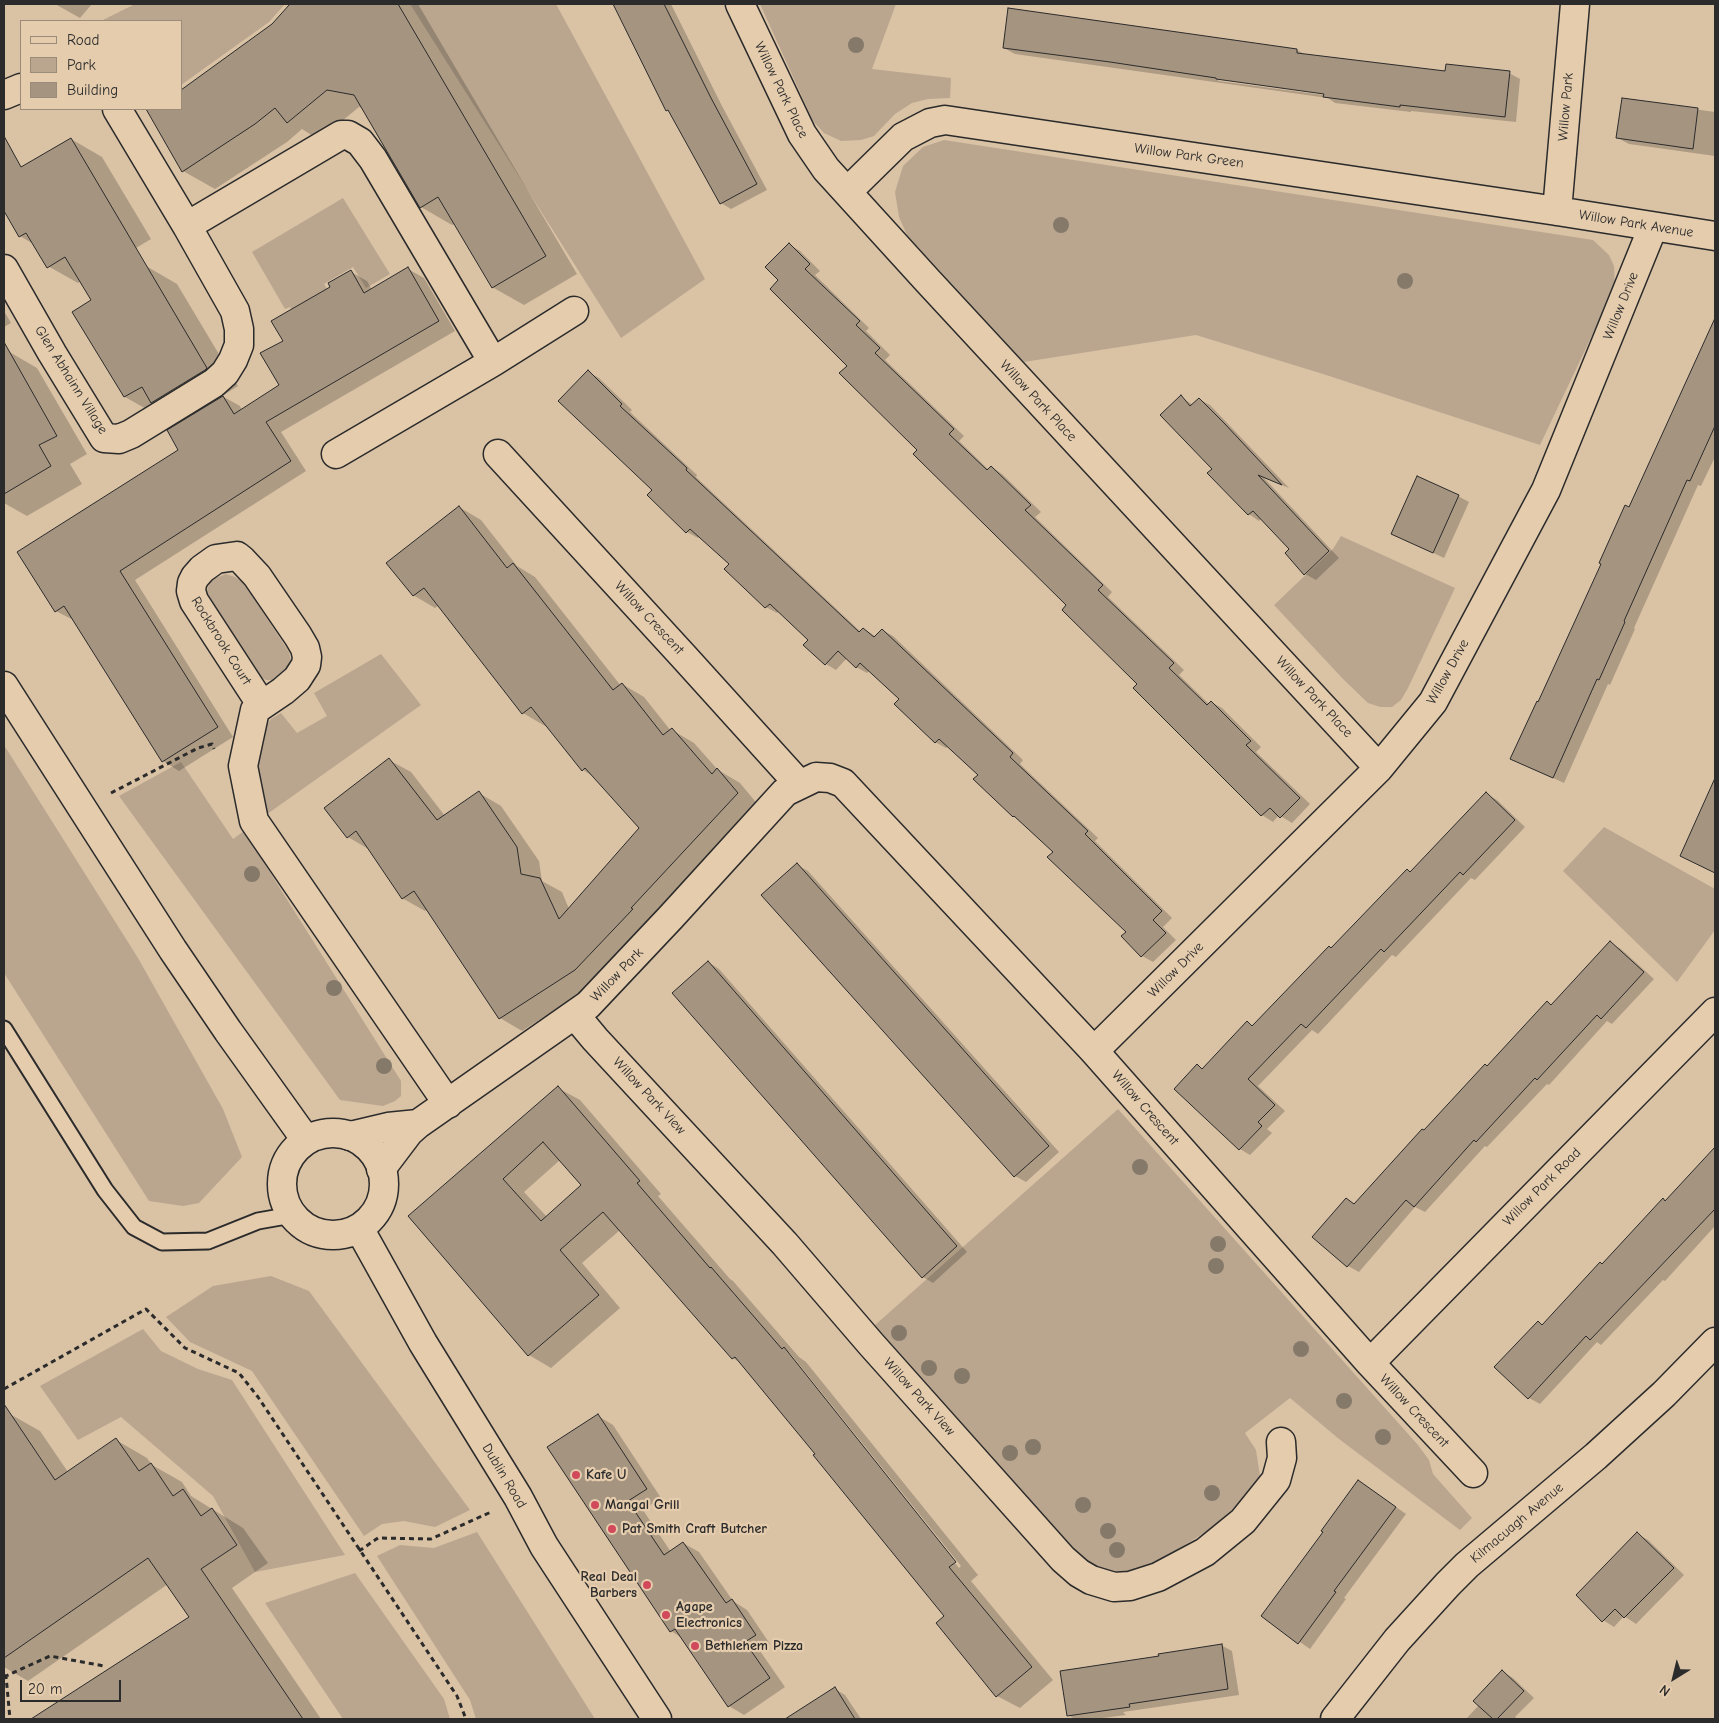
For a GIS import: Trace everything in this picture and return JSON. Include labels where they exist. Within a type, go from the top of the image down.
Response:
[{"type":"street","name":"Willow Park Place","points":[[740,4],[802,134],[826,169],[1124,494],[1379,768]]},
{"type":"street","name":"Willow Park","points":[[1557,210],[1575,4]]},
{"type":"street","name":"Glen Abhainn Village","points":[[4,269],[104,438],[119,439],[131,434],[214,383],[226,373],[239,345],[239,328],[235,311],[118,110]]},
{"type":"street","name":"Willow Park Green","points":[[847,192],[903,137],[930,123],[945,120],[1557,210]]},
{"type":"street","points":[[187,226],[341,135],[348,135],[360,142],[373,159],[493,362]]},
{"type":"street","name":"Willow Park Avenue","points":[[1557,210],[1715,236]]},
{"type":"street","name":"Willow Drive","points":[[1094,1051],[1379,768],[1433,702],[1546,490],[1653,227]]},
{"type":"street","points":[[336,454],[493,362],[574,311]]},
{"type":"street","name":"Willow Crescent","points":[[498,454],[686,658],[792,788],[816,777],[830,778],[843,783],[1094,1051],[1370,1363],[1473,1473]]},
{"type":"street","name":"Rockbrook Court","points":[[238,556],[257,576],[305,648],[306,665],[297,678],[283,691],[261,704],[194,601],[191,591],[192,583],[202,569],[216,559],[238,556]]},
{"type":"street","points":[[4,686],[173,950],[306,1140]]},
{"type":"street","points":[[261,704],[255,710],[243,766],[254,821],[448,1104]]},
{"type":"street","name":"Willow Park","points":[[418,1124],[588,1005],[792,788]]},
{"type":"street","name":"Willow Park Road","points":[[1370,1363],[1715,1012]]},
{"type":"street","name":"Willow Park View","points":[[575,1015],[785,1244],[871,1344],[1063,1559],[1079,1573],[1091,1580],[1114,1587],[1130,1586],[1158,1577],[1205,1552],[1243,1521],[1276,1480],[1282,1458],[1281,1442]]},
{"type":"street","points":[[350,1136],[388,1127],[418,1124]]},
{"type":"street","points":[[381,1169],[409,1132],[418,1124]]},
{"type":"street","points":[[335,1133],[350,1136],[364,1143],[374,1154],[381,1169],[384,1186],[380,1202],[372,1217],[359,1228],[345,1233],[330,1235],[316,1232],[302,1225],[292,1215],[284,1199],[282,1183],[285,1166],[293,1152],[306,1140],[320,1134],[335,1133]]},
{"type":"street","name":"Dublin Road","points":[[359,1228],[423,1343],[518,1497],[544,1546],[657,1719]]},
{"type":"street","name":"Kilmacuagh Avenue","points":[[1335,1719],[1396,1640],[1467,1565],[1596,1456],[1664,1394],[1715,1342]]},
{"type":"lane","points":[[4,1029],[105,1190],[134,1227],[162,1242],[208,1241],[258,1221],[292,1215]]},
{"type":"path","points":[[110,794],[198,748],[212,744],[217,756],[245,756]]},
{"type":"path","points":[[4,1389],[146,1309],[185,1348],[239,1373],[258,1397],[457,1696],[466,1719]]},
{"type":"path","points":[[359,1550],[378,1538],[431,1539],[478,1518],[518,1497]]},
{"type":"path","points":[[10,1719],[4,1676],[50,1656],[104,1666]]},
{"type":"green space","points":[[135,4],[285,4],[269,22],[182,84],[182,20],[103,20]]},
{"type":"green space","points":[[410,4],[556,4],[705,279],[621,338]]},
{"type":"green space","points":[[760,4],[896,4],[872,69],[951,78],[950,98],[928,99],[912,103],[895,114],[874,136],[861,140],[841,141],[824,133],[813,121]]},
{"type":"green space","points":[[944,140],[1593,240],[1609,255],[1614,266],[1615,287],[1540,445],[1323,374],[1196,335],[1024,362],[907,235],[899,217],[895,192],[903,166],[923,147]]},
{"type":"green space","points":[[343,198],[390,274],[366,288],[353,267],[324,284],[337,306],[301,325],[290,307],[285,309],[252,252]]},
{"type":"green space","points":[[1341,536],[1455,588],[1408,688],[1401,700],[1392,707],[1380,707],[1368,703],[1274,605],[1333,549]]},
{"type":"green space","points":[[226,574],[243,582],[289,652],[292,665],[290,669],[275,680],[266,680],[258,676],[208,600],[207,590],[210,582]]},
{"type":"green space","points":[[381,654],[421,705],[263,817],[255,771],[259,735],[271,719],[281,713],[297,733],[327,716],[314,693]]},
{"type":"green space","points":[[4,745],[138,958],[223,1109],[242,1157],[199,1203],[183,1206],[149,1201],[4,973]]},
{"type":"green space","points":[[181,762],[233,839],[244,831],[401,1081],[401,1096],[395,1101],[383,1106],[340,1100],[119,796]]},
{"type":"green space","points":[[1604,827],[1715,889],[1715,930],[1677,982],[1563,871]]},
{"type":"green space","points":[[1118,1109],[1418,1445],[1429,1460],[1433,1474],[1472,1518],[1460,1530],[1339,1439],[1290,1398],[1245,1433],[1256,1450],[1260,1476],[1236,1506],[1210,1529],[1155,1564],[1122,1573],[1102,1569],[1086,1560],[1061,1537],[874,1326]]},
{"type":"green space","points":[[271,1276],[309,1291],[470,1510],[435,1527],[404,1521],[382,1524],[364,1536],[252,1371],[190,1342],[166,1317],[213,1286]]},
{"type":"green space","points":[[143,1329],[161,1351],[198,1369],[232,1380],[345,1555],[255,1572],[213,1496],[121,1417],[78,1440],[40,1386]]},
{"type":"green space","points":[[477,1532],[595,1719],[476,1719],[470,1700],[377,1556],[400,1545],[434,1548]]},
{"type":"green space","points":[[355,1573],[444,1699],[450,1719],[343,1719],[265,1603]]},
{"type":"building","points":[[290,4],[398,4],[546,256],[492,288],[438,197],[420,208],[354,95],[327,90],[287,123],[275,108],[255,124],[182,172],[147,110],[182,110],[182,89],[272,24]]},
{"type":"building","points":[[613,4],[664,4],[757,184],[720,204],[668,110],[666,111]]},
{"type":"building","points":[[1008,8],[1297,49],[1297,53],[1445,71],[1446,64],[1510,71],[1505,117],[1400,105],[1400,107],[1323,97],[1324,94],[1003,48]]},
{"type":"building","points":[[1622,98],[1698,108],[1693,149],[1616,138]]},
{"type":"building","points":[[4,136],[21,167],[71,138],[207,368],[205,370],[151,403],[142,387],[124,397],[72,312],[91,300],[65,257],[47,268],[26,233],[19,237],[4,211]]},
{"type":"building","points":[[789,243],[810,264],[805,269],[860,321],[856,325],[880,348],[875,353],[954,429],[949,434],[987,470],[991,466],[1031,505],[1025,510],[1103,585],[1098,590],[1174,663],[1169,668],[1207,705],[1211,701],[1251,741],[1246,745],[1300,798],[1280,818],[1270,808],[1261,816],[1133,688],[1137,684],[1062,610],[1066,605],[913,454],[917,450],[839,373],[847,366],[770,289],[778,280],[765,267]]},
{"type":"building","points":[[408,267],[439,321],[266,422],[291,461],[120,571],[218,727],[162,762],[64,606],[55,612],[17,552],[178,450],[167,430],[223,396],[234,414],[279,385],[260,353],[283,341],[271,321],[330,287],[328,283],[351,270],[364,293]]},
{"type":"building","points":[[1715,318],[1715,426],[1690,481],[1687,480],[1599,680],[1597,679],[1553,778],[1510,759],[1601,564],[1599,563],[1625,505],[1629,507]]},
{"type":"building","points":[[4,342],[57,436],[39,445],[51,466],[4,494]]},
{"type":"building","points":[[588,370],[622,404],[620,406],[687,468],[686,470],[859,632],[863,628],[874,637],[882,629],[1013,753],[1010,757],[1088,831],[1085,834],[1162,911],[1153,920],[1166,933],[1141,957],[1121,936],[1126,932],[1047,857],[1053,852],[973,779],[978,775],[939,739],[935,743],[894,704],[899,699],[860,663],[856,668],[838,651],[825,665],[803,645],[808,640],[770,604],[765,608],[724,569],[729,564],[690,529],[686,533],[647,495],[652,490],[558,401]]},
{"type":"building","points":[[1181,395],[1190,406],[1199,398],[1224,423],[1282,485],[1258,475],[1329,551],[1304,575],[1285,553],[1289,549],[1253,511],[1248,515],[1207,473],[1212,469],[1160,415]]},
{"type":"building","points":[[1417,476],[1459,495],[1433,553],[1391,534]]},
{"type":"building","points":[[459,506],[507,568],[513,563],[613,690],[622,683],[663,735],[672,728],[712,774],[717,768],[738,793],[575,970],[499,1019],[414,891],[402,899],[356,831],[347,838],[324,808],[389,758],[437,820],[479,791],[517,847],[521,874],[540,878],[559,919],[639,828],[585,768],[582,771],[531,707],[522,714],[424,588],[413,596],[386,563]]},
{"type":"building","points":[[1715,778],[1715,873],[1680,856]]},
{"type":"building","points":[[1486,792],[1515,820],[1463,875],[1460,872],[1384,952],[1381,949],[1306,1028],[1301,1024],[1248,1079],[1275,1105],[1258,1122],[1262,1126],[1239,1150],[1174,1089],[1197,1064],[1202,1069],[1247,1021],[1252,1026],[1407,869],[1410,872]]},
{"type":"building","points":[[797,863],[1049,1146],[1014,1177],[761,895]]},
{"type":"building","points":[[1610,941],[1644,972],[1601,1019],[1597,1015],[1476,1142],[1474,1140],[1414,1207],[1406,1200],[1347,1267],[1312,1237],[1346,1198],[1354,1204],[1422,1129],[1424,1130],[1485,1064],[1487,1066],[1547,1001],[1551,1005]]},
{"type":"building","points":[[708,961],[957,1246],[922,1278],[672,993]]},
{"type":"building","points":[[558,1086],[640,1181],[637,1183],[710,1268],[782,1349],[784,1347],[956,1562],[949,1567],[1032,1667],[996,1697],[936,1623],[944,1616],[813,1455],[815,1454],[735,1357],[732,1359],[603,1212],[560,1250],[599,1295],[528,1356],[408,1216]],"holes":[[[543,1142],[581,1185],[541,1221],[503,1179]]]},
{"type":"building","points":[[1715,1147],[1715,1209],[1590,1340],[1586,1336],[1528,1399],[1494,1367],[1538,1321],[1542,1325],[1600,1262],[1602,1264],[1663,1198],[1665,1201]]},
{"type":"building","points":[[4,1404],[55,1480],[116,1438],[139,1471],[151,1463],[173,1496],[183,1489],[201,1516],[212,1508],[237,1545],[201,1569],[303,1719],[31,1719],[189,1617],[148,1558],[4,1658]]},
{"type":"building","points":[[598,1414],[647,1489],[628,1501],[664,1555],[683,1542],[726,1603],[732,1599],[756,1635],[745,1642],[770,1678],[728,1707],[675,1629],[670,1632],[547,1447]]},
{"type":"building","points":[[1358,1480],[1396,1507],[1334,1591],[1336,1592],[1298,1644],[1261,1616],[1323,1532],[1321,1531]]},
{"type":"building","points":[[1637,1532],[1674,1568],[1624,1618],[1615,1609],[1602,1622],[1576,1595]]},
{"type":"building","points":[[1222,1644],[1228,1689],[1129,1704],[1130,1707],[1067,1716],[1060,1671]]},
{"type":"building","points":[[1502,1670],[1524,1691],[1497,1719],[1493,1719],[1473,1701]]},
{"type":"building","points":[[835,1687],[855,1719],[785,1719]]},
{"type":"place","name":"Kafe U","points":[[576,1475]]},
{"type":"place","name":"Mangal Grill","points":[[595,1505]]},
{"type":"place","name":"Pat Smith Craft Butcher","points":[[612,1529]]},
{"type":"place","name":"Real Deal Barbers","points":[[647,1585]]},
{"type":"place","name":"Agape Electronics","points":[[666,1615]]},
{"type":"place","name":"Bethlehem Pizza","points":[[695,1646]]}]
